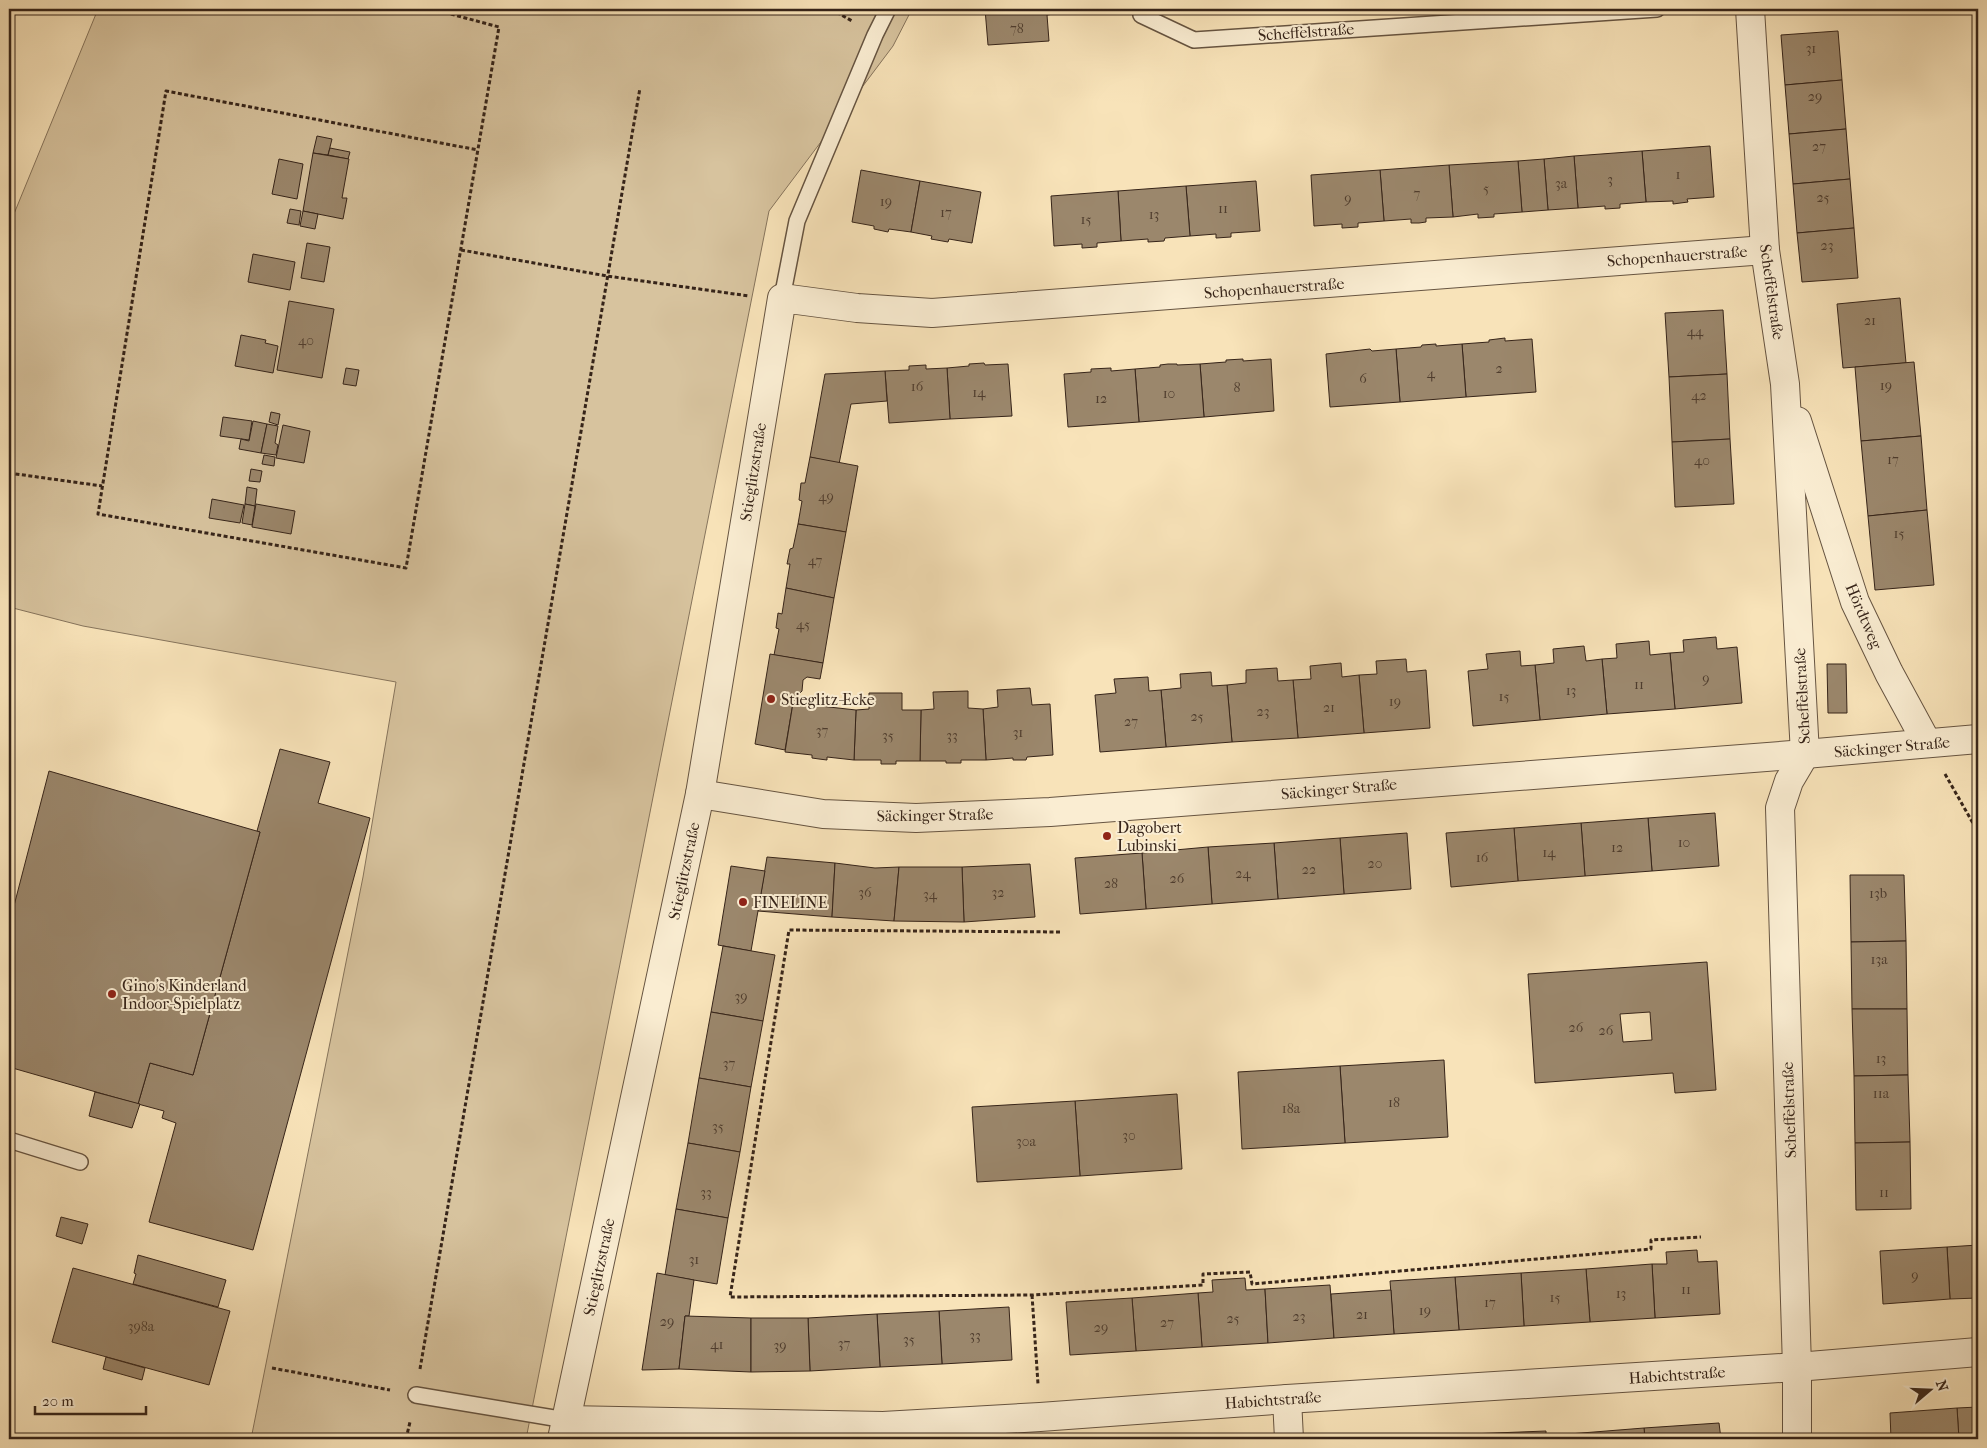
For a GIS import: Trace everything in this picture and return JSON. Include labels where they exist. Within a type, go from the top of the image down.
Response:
[{"type":"street","name":"Scheffelstraße","points":[[1750,9],[1765,250],[1785,384],[1805,754],[1789,780],[1780,808],[1797,1367],[1797,1439]]},
{"type":"street","name":"Schopenhauerstraße","points":[[782,298],[857,308],[932,313],[1765,250]]},
{"type":"street","name":"Stieglitzstraße","points":[[564,1430],[700,794],[782,298]]},
{"type":"street","name":"Hördtweg","points":[[1785,384],[1855,602],[1889,673],[1927,743]]},
{"type":"street","name":"Säckinger Straße","points":[[700,794],[823,814],[916,818],[1050,812],[1978,739]]},
{"type":"street","name":"Habichtstraße","points":[[564,1430],[883,1426],[1797,1367],[1978,1352]]},
{"type":"street","points":[[1287,1399],[1289,1439]]},
{"type":"lane","points":[[782,298],[797,221],[875,35],[888,9]]},
{"type":"lane","name":"Scheffelstraße","points":[[1140,15],[1194,40],[1657,9]]},
{"type":"lane","points":[[9,1140],[80,1162]]},
{"type":"lane","points":[[416,1395],[564,1430]]},
{"type":"path","points":[[432,9],[499,28],[461,250],[406,568],[98,514],[166,91],[478,150]]},
{"type":"path","points":[[406,1439],[416,1395],[640,88]]},
{"type":"path","points":[[461,250],[607,276],[741,296],[782,298]]},
{"type":"path","points":[[9,473],[102,486]]},
{"type":"path","points":[[1927,743],[1978,832]]},
{"type":"path","points":[[1060,932],[789,930],[730,1296],[1032,1295],[1203,1285],[1203,1274],[1250,1272],[1252,1284],[1651,1249],[1651,1240],[1701,1237]]},
{"type":"path","points":[[1032,1295],[1040,1417]]},
{"type":"path","points":[[272,1368],[416,1395]]},
{"type":"shaded area","points":[[98,9],[912,9],[893,46],[769,211],[526,1439],[251,1439],[363,877],[396,682],[83,626],[9,607],[9,226]]},
{"type":"building","points":[[985,9],[1054,9],[1054,14],[1047,15],[1049,41],[988,45]]},
{"type":"building","points":[[1838,31],[1842,80],[1785,85],[1781,35]]},
{"type":"building","points":[[1842,80],[1846,129],[1789,134],[1785,85]]},
{"type":"building","points":[[1846,129],[1850,179],[1793,184],[1789,134]]},
{"type":"building","points":[[317,136],[332,139],[328,155],[313,153]]},
{"type":"building","points":[[1710,146],[1714,197],[1687,199],[1688,202],[1673,204],[1673,201],[1646,202],[1642,151]]},
{"type":"building","points":[[330,148],[350,152],[348,159],[328,155]]},
{"type":"building","points":[[1642,151],[1646,202],[1620,204],[1620,208],[1605,209],[1605,206],[1578,208],[1574,156]]},
{"type":"building","points":[[313,153],[349,159],[342,198],[347,198],[343,219],[303,211]]},
{"type":"building","points":[[1574,156],[1578,208],[1548,210],[1544,159]]},
{"type":"building","points":[[279,159],[303,164],[297,199],[272,194]]},
{"type":"building","points":[[1544,159],[1548,210],[1522,212],[1518,161]]},
{"type":"building","points":[[1518,161],[1522,212],[1494,214],[1494,217],[1478,218],[1478,214],[1453,217],[1449,165]]},
{"type":"building","points":[[1449,165],[1453,217],[1426,218],[1426,222],[1419,223],[1411,223],[1411,219],[1384,221],[1380,170]]},
{"type":"building","points":[[861,170],[920,181],[911,232],[889,229],[888,232],[874,229],[874,226],[852,222]]},
{"type":"building","points":[[1380,170],[1384,221],[1358,223],[1358,227],[1342,228],[1342,224],[1314,226],[1311,175]]},
{"type":"building","points":[[1850,179],[1854,228],[1797,233],[1793,184]]},
{"type":"building","points":[[920,181],[981,192],[972,243],[949,239],[948,242],[931,239],[932,236],[911,232]]},
{"type":"building","points":[[1256,181],[1260,231],[1231,233],[1231,237],[1216,238],[1216,234],[1190,236],[1186,186]]},
{"type":"building","points":[[1186,186],[1190,236],[1165,238],[1164,241],[1148,242],[1148,239],[1121,241],[1118,191]]},
{"type":"building","points":[[1118,191],[1121,241],[1097,243],[1097,247],[1082,248],[1082,244],[1054,246],[1051,196]]},
{"type":"building","points":[[290,209],[301,211],[299,225],[287,223]]},
{"type":"building","points":[[303,211],[318,214],[315,229],[300,226]]},
{"type":"building","points":[[1854,228],[1858,278],[1802,282],[1797,233]]},
{"type":"building","points":[[307,243],[330,247],[324,282],[301,278]]},
{"type":"building","points":[[253,254],[295,262],[290,290],[248,282]]},
{"type":"building","points":[[1900,298],[1906,363],[1843,368],[1837,304]]},
{"type":"building","points":[[289,301],[334,309],[322,378],[277,370]]},
{"type":"building","points":[[1723,310],[1727,374],[1669,377],[1665,313]]},
{"type":"building","points":[[241,335],[266,340],[265,343],[278,346],[273,373],[235,366]]},
{"type":"building","points":[[1505,338],[1505,341],[1532,339],[1536,392],[1466,397],[1462,344],[1489,342],[1489,340]]},
{"type":"building","points":[[1436,344],[1436,346],[1462,344],[1466,397],[1400,402],[1396,349]]},
{"type":"building","points":[[1370,349],[1372,351],[1396,349],[1400,402],[1330,407],[1326,354]]},
{"type":"building","points":[[1243,359],[1243,361],[1271,359],[1274,411],[1204,417],[1200,364]]},
{"type":"building","points":[[1914,362],[1921,436],[1861,441],[1855,367]]},
{"type":"building","points":[[984,363],[985,365],[1008,364],[1012,416],[950,419],[947,368]]},
{"type":"building","points":[[1200,364],[1204,417],[1139,422],[1135,369],[1160,367],[1160,365]]},
{"type":"building","points":[[926,365],[926,369],[947,368],[950,419],[889,423],[885,371],[909,370],[909,366]]},
{"type":"building","points":[[346,368],[359,370],[356,386],[343,384]]},
{"type":"building","points":[[1111,368],[1111,371],[1135,369],[1139,422],[1068,427],[1064,374],[1091,372],[1091,369]]},
{"type":"building","points":[[885,371],[887,401],[851,404],[839,464],[810,457],[825,374]]},
{"type":"building","points":[[1727,374],[1730,439],[1672,442],[1669,377]]},
{"type":"building","points":[[271,412],[280,414],[278,425],[269,422]]},
{"type":"building","points":[[223,417],[252,421],[249,440],[220,436]]},
{"type":"building","points":[[253,421],[267,424],[261,453],[239,449],[241,439],[249,441]]},
{"type":"building","points":[[267,424],[278,426],[275,443],[278,445],[276,455],[261,453]]},
{"type":"building","points":[[283,425],[310,431],[304,463],[276,458]]},
{"type":"building","points":[[1921,436],[1927,510],[1868,516],[1861,441]]},
{"type":"building","points":[[1730,439],[1734,504],[1675,507],[1672,442]]},
{"type":"building","points":[[264,455],[275,457],[274,466],[262,464]]},
{"type":"building","points":[[810,457],[858,466],[846,532],[798,524],[802,501],[799,500],[801,483],[805,483]]},
{"type":"building","points":[[251,469],[262,471],[260,482],[249,481]]},
{"type":"building","points":[[247,487],[257,489],[255,506],[245,504]]},
{"type":"building","points":[[212,499],[244,505],[240,523],[209,518]]},
{"type":"building","points":[[245,504],[255,506],[252,525],[242,523]]},
{"type":"building","points":[[256,504],[295,511],[291,534],[252,527]]},
{"type":"building","points":[[1927,510],[1934,585],[1875,590],[1868,516]]},
{"type":"building","points":[[798,524],[846,532],[834,598],[786,588],[790,564],[787,564],[790,549],[793,548]]},
{"type":"building","points":[[786,588],[834,598],[823,663],[774,655],[779,629],[776,628],[778,613],[782,614]]},
{"type":"building","points":[[1716,637],[1717,649],[1737,647],[1742,703],[1675,709],[1670,653],[1684,652],[1683,640]]},
{"type":"building","points":[[1649,641],[1650,655],[1670,653],[1675,709],[1607,714],[1602,659],[1617,658],[1616,644]]},
{"type":"building","points":[[1584,646],[1586,661],[1602,659],[1607,714],[1540,720],[1535,665],[1554,663],[1553,649]]},
{"type":"building","points":[[1520,651],[1521,666],[1535,665],[1540,720],[1473,726],[1468,671],[1488,669],[1486,654]]},
{"type":"building","points":[[770,654],[823,663],[820,679],[807,677],[803,680],[802,691],[797,696],[796,703],[793,703],[785,750],[755,744]]},
{"type":"building","points":[[1406,659],[1407,672],[1426,670],[1430,728],[1364,733],[1359,675],[1377,674],[1376,661]]},
{"type":"building","points":[[1341,663],[1342,677],[1359,675],[1364,733],[1298,738],[1293,680],[1311,679],[1310,666]]},
{"type":"building","points":[[1827,664],[1846,664],[1847,713],[1828,713]]},
{"type":"building","points":[[1277,668],[1278,681],[1293,680],[1298,738],[1232,742],[1227,685],[1246,683],[1246,670]]},
{"type":"building","points":[[1211,672],[1212,686],[1227,685],[1232,742],[1166,747],[1161,690],[1181,688],[1180,674]]},
{"type":"building","points":[[1148,677],[1149,691],[1161,690],[1166,747],[1100,752],[1095,695],[1116,693],[1114,679]]},
{"type":"building","points":[[1030,688],[1032,705],[1050,704],[1053,755],[1027,757],[1026,760],[1013,760],[1013,758],[986,760],[983,709],[998,707],[997,690]]},
{"type":"building","points":[[968,691],[968,708],[983,709],[986,760],[961,760],[961,763],[920,761],[921,710],[934,709],[933,692]]},
{"type":"building","points":[[869,693],[902,693],[902,710],[921,710],[920,761],[896,761],[896,764],[881,764],[881,760],[854,760],[856,710],[869,709]]},
{"type":"building","points":[[793,703],[856,710],[854,760],[827,757],[827,760],[812,758],[812,755],[785,752]]},
{"type":"building","points":[[280,749],[330,762],[318,803],[370,818],[253,1250],[149,1222],[176,1123],[162,1118],[164,1111],[138,1104],[150,1063],[193,1075],[260,832],[257,831]]},
{"type":"building","name":"Gino's Kinderland Indoor-Spielplatz","points":[[49,771],[260,832],[193,1075],[150,1063],[138,1104],[9,1067],[9,925]]},
{"type":"building","points":[[1715,813],[1719,866],[1652,871],[1648,818]]},
{"type":"building","points":[[1648,818],[1652,871],[1585,876],[1581,823]]},
{"type":"building","points":[[1581,823],[1585,876],[1518,881],[1514,828]]},
{"type":"building","points":[[1514,828],[1518,881],[1451,887],[1446,833]]},
{"type":"building","points":[[1407,833],[1411,889],[1344,894],[1340,838]]},
{"type":"building","points":[[1340,838],[1344,894],[1278,899],[1274,843]]},
{"type":"building","points":[[1274,843],[1278,899],[1212,904],[1208,847]]},
{"type":"building","points":[[1208,847],[1212,904],[1146,909],[1142,853]]},
{"type":"building","points":[[1142,853],[1146,909],[1080,914],[1075,858]]},
{"type":"building","points":[[767,857],[835,863],[832,917],[758,911]]},
{"type":"building","points":[[835,863],[875,868],[899,867],[894,921],[832,917]]},
{"type":"building","points":[[1030,864],[1035,917],[964,922],[962,867]]},
{"type":"building","points":[[731,866],[765,871],[751,951],[718,945]]},
{"type":"building","points":[[899,867],[962,867],[964,922],[894,921]]},
{"type":"building","points":[[1850,875],[1904,875],[1906,941],[1851,942]]},
{"type":"building","points":[[1906,941],[1907,1009],[1852,1009],[1851,942]]},
{"type":"building","points":[[723,946],[775,955],[763,1021],[711,1012]]},
{"type":"building","points":[[1707,962],[1716,1090],[1675,1093],[1673,1073],[1535,1083],[1528,974]],"holes":[[[1650,1012],[1652,1040],[1623,1042],[1620,1014]]]},
{"type":"building","points":[[1852,1009],[1907,1009],[1908,1075],[1854,1076]]},
{"type":"building","points":[[711,1012],[763,1021],[751,1087],[699,1078]]},
{"type":"building","points":[[1444,1060],[1448,1137],[1345,1143],[1340,1066]]},
{"type":"building","points":[[1340,1066],[1345,1143],[1242,1149],[1238,1072]]},
{"type":"building","points":[[1908,1075],[1910,1142],[1855,1143],[1854,1076]]},
{"type":"building","points":[[699,1078],[751,1087],[740,1152],[688,1143]]},
{"type":"building","points":[[95,1092],[140,1104],[132,1128],[89,1116]]},
{"type":"building","points":[[1177,1094],[1182,1169],[1080,1176],[1075,1101]]},
{"type":"building","points":[[1075,1101],[1080,1176],[977,1182],[972,1107]]},
{"type":"building","points":[[1910,1142],[1911,1209],[1856,1210],[1855,1143]]},
{"type":"building","points":[[688,1143],[740,1152],[728,1218],[676,1209]]},
{"type":"building","points":[[676,1209],[728,1218],[717,1284],[665,1275]]},
{"type":"building","points":[[61,1217],[88,1224],[82,1244],[56,1236]]},
{"type":"building","points":[[1978,1245],[1978,1298],[1950,1299],[1947,1247]]},
{"type":"building","points":[[1947,1247],[1950,1299],[1883,1304],[1880,1251]]},
{"type":"building","points":[[1697,1250],[1698,1262],[1717,1261],[1720,1314],[1655,1318],[1652,1264],[1667,1264],[1666,1252]]},
{"type":"building","points":[[138,1255],[226,1280],[218,1307],[133,1284]]},
{"type":"building","points":[[1652,1264],[1655,1318],[1590,1322],[1586,1269]]},
{"type":"building","points":[[73,1268],[230,1311],[209,1385],[52,1342]]},
{"type":"building","points":[[1586,1269],[1590,1322],[1524,1326],[1521,1273]]},
{"type":"building","points":[[657,1273],[694,1280],[689,1316],[685,1316],[679,1369],[642,1370]]},
{"type":"building","points":[[1521,1273],[1524,1326],[1459,1330],[1455,1277]]},
{"type":"building","points":[[1455,1277],[1459,1330],[1394,1334],[1390,1281]]},
{"type":"building","points":[[1245,1278],[1246,1290],[1265,1289],[1268,1343],[1202,1347],[1198,1293],[1213,1292],[1212,1280]]},
{"type":"building","points":[[1330,1285],[1334,1338],[1268,1343],[1265,1289]]},
{"type":"building","points":[[1391,1290],[1394,1334],[1334,1338],[1331,1294]]},
{"type":"building","points":[[1198,1293],[1202,1347],[1136,1351],[1132,1298]]},
{"type":"building","points":[[1132,1298],[1136,1351],[1070,1355],[1066,1302]]},
{"type":"building","points":[[1009,1307],[1012,1360],[942,1364],[939,1311]]},
{"type":"building","points":[[939,1311],[942,1364],[880,1367],[877,1314]]},
{"type":"building","points":[[877,1314],[880,1367],[810,1371],[808,1318]]},
{"type":"building","points":[[685,1316],[751,1318],[751,1372],[679,1369]]},
{"type":"building","points":[[751,1318],[808,1318],[810,1371],[751,1372]]},
{"type":"building","points":[[106,1357],[145,1368],[142,1380],[103,1369]]},
{"type":"building","points":[[1978,1407],[1978,1439],[1959,1439],[1957,1408]]},
{"type":"building","points":[[1957,1408],[1959,1439],[1891,1439],[1890,1413]]},
{"type":"building","points":[[1719,1423],[1721,1439],[1645,1439],[1644,1428]]},
{"type":"building","points":[[1644,1428],[1645,1439],[1569,1439],[1569,1434]]},
{"type":"building","points":[[1546,1431],[1546,1439],[1342,1439]]},
{"type":"building","points":[[9,1433],[31,1439],[9,1439]]},
{"type":"place","name":"Stieglitz-Ecke","points":[[771,699]]},
{"type":"place","name":"Dagobert Lubinski","points":[[1107,836]]},
{"type":"place","name":"FINELINE","points":[[743,902]]},
{"type":"place","name":"Gino's Kinderland Indoor-Spielplatz","points":[[112,994]]}]
